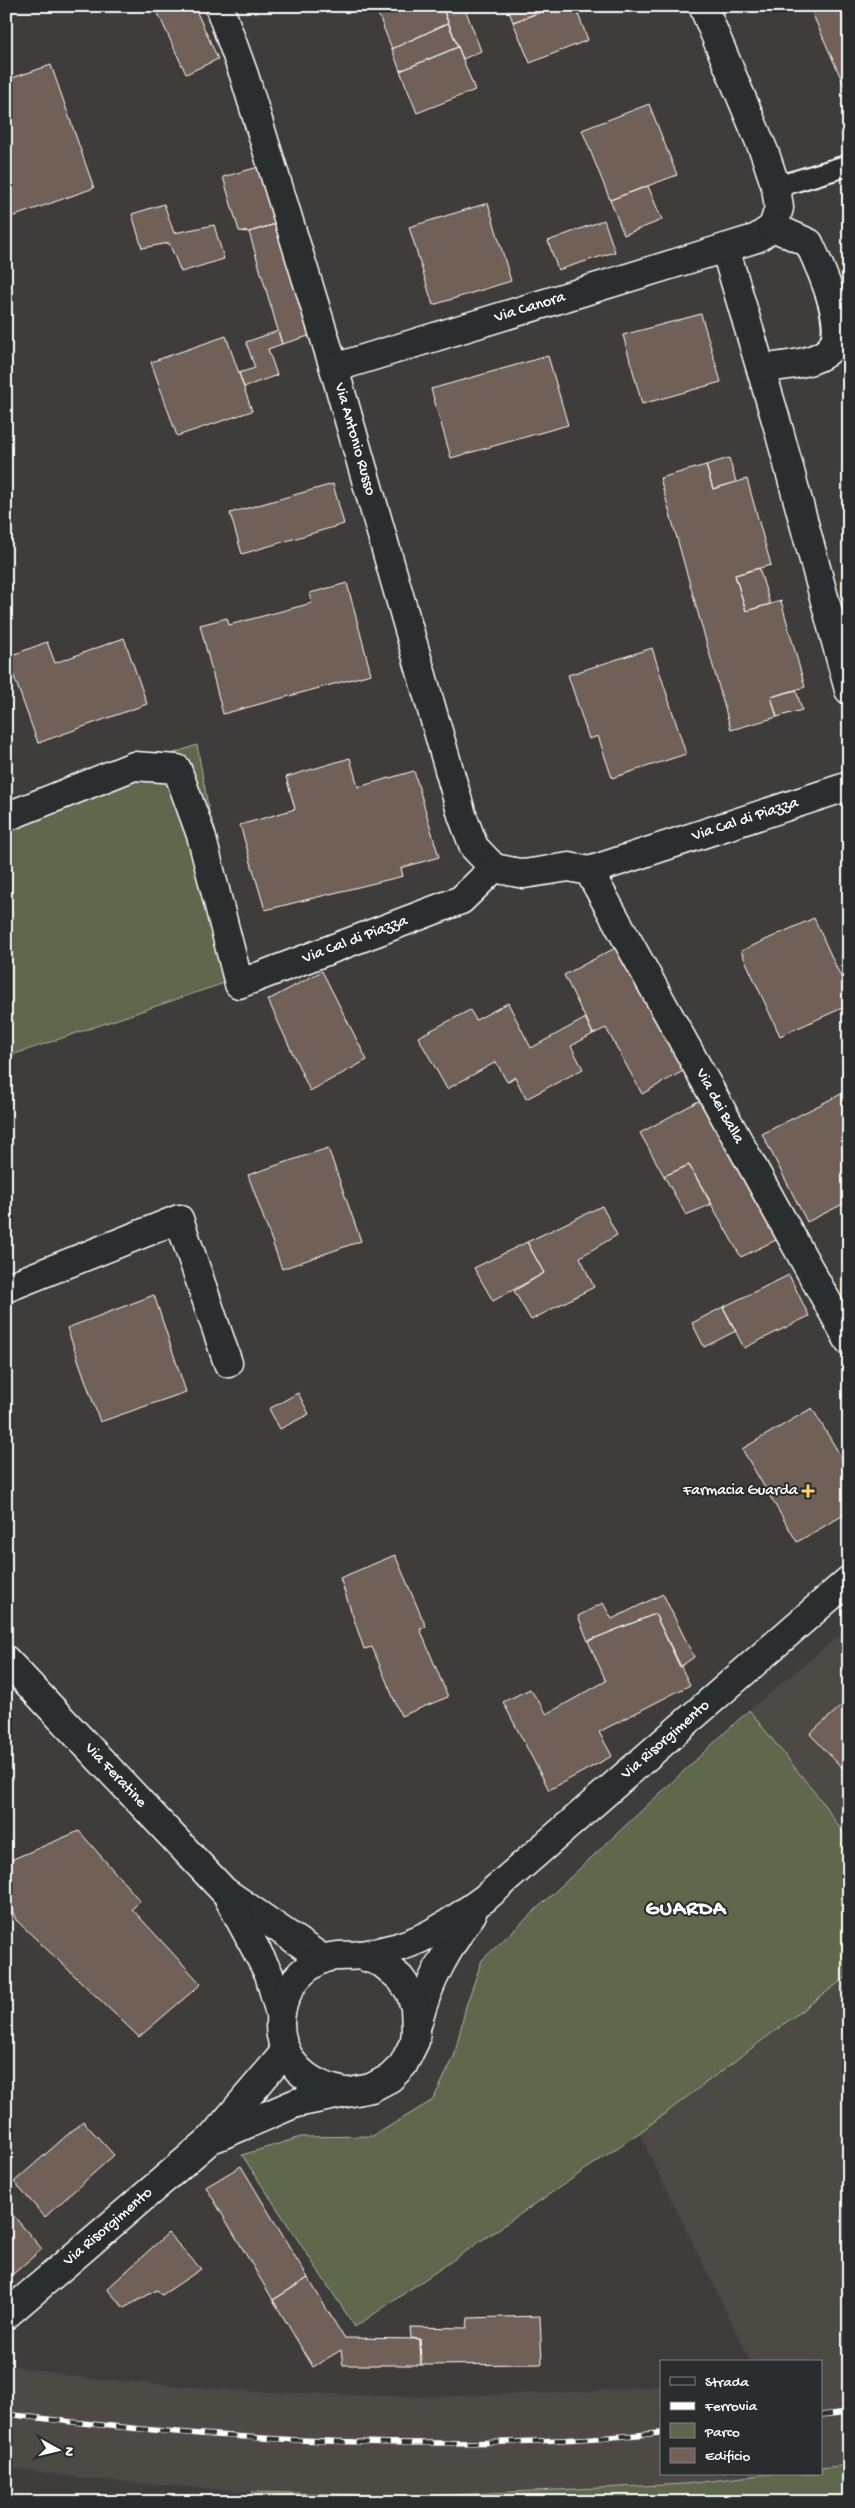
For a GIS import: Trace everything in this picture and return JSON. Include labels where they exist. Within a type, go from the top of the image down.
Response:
[{"type":"street","name":"Via Antonio Russo","points":[[219,6],[244,75],[334,368],[462,815],[474,847],[494,868]]},
{"type":"street","points":[[703,6],[765,154],[776,187],[779,208],[773,227],[809,243],[825,279],[835,318],[835,340],[828,351],[814,359],[762,369]]},
{"type":"street","name":"Via Canora","points":[[334,368],[757,238],[773,227]]},
{"type":"street","points":[[725,248],[762,369],[849,690]]},
{"type":"street","name":"Via Cal di Piazza","points":[[6,817],[134,766],[177,769],[201,835],[239,984],[460,900],[494,868],[524,874],[569,867],[589,871],[849,786]]},
{"type":"street","name":"Via dei Balla","points":[[589,871],[849,1341]]},
{"type":"street","points":[[6,1288],[179,1219],[228,1363]]},
{"type":"street","name":"Via Risorgimento","points":[[345,2092],[326,2088],[309,2080],[295,2067],[286,2051],[281,2036],[280,2014],[291,1985],[303,1971],[323,1959],[342,1955],[360,1955],[398,1947],[420,1939],[448,1924],[484,1899],[849,1580]]},
{"type":"street","name":"Via Feratine","points":[[6,1660],[224,1891],[323,1959]]},
{"type":"street","name":"Via Feratine","points":[[224,1891],[269,1974],[280,2014]]},
{"type":"street","name":"Via Risorgimento","points":[[416,2030],[425,1994],[438,1966],[484,1899]]},
{"type":"street","name":"Via Risorgimento","points":[[211,2139],[296,2103],[371,2088],[390,2078],[403,2066],[415,2041],[415,2007],[410,1992],[400,1978],[382,1963],[360,1955]]},
{"type":"street","name":"Via Risorgimento","points":[[6,2315],[211,2139],[286,2051]]},
{"type":"lane","points":[[776,187],[849,165]]},
{"type":"shaded area","points":[[849,1628],[849,1842],[823,1803],[749,1710]]},
{"type":"shaded area","points":[[849,1975],[849,2465],[822,2468],[822,2360],[750,2360],[639,2133]]},
{"type":"shaded area","points":[[6,2365],[91,2379],[258,2392],[426,2397],[593,2391],[660,2386],[660,2476],[751,2476],[685,2484],[426,2496],[252,2492],[80,2478],[6,2467]]},
{"type":"green space","points":[[197,745],[239,978],[6,1057],[6,812]]},
{"type":"green space","points":[[749,1710],[823,1803],[849,1842],[849,1975],[639,2133],[355,2327],[242,2155],[301,2137],[373,2136],[433,2100],[454,2057],[466,2006],[482,1960]]},
{"type":"green space","points":[[849,2465],[849,2500],[257,2502],[252,2492],[426,2496],[685,2484],[751,2476],[822,2476],[822,2468]]},
{"type":"building","points":[[162,6],[194,6],[218,59],[186,74],[156,9]]},
{"type":"building","points":[[375,6],[442,6],[448,23],[392,49]]},
{"type":"building","points":[[442,6],[464,6],[481,51],[463,59]]},
{"type":"building","points":[[507,6],[557,6],[513,22]]},
{"type":"building","points":[[557,6],[575,6],[588,40],[530,63],[513,22]]},
{"type":"building","points":[[809,6],[849,6],[849,96]]},
{"type":"building","points":[[448,23],[458,47],[400,71],[392,49]]},
{"type":"building","points":[[458,47],[475,90],[417,113],[400,71]]},
{"type":"building","points":[[51,65],[94,188],[6,219],[6,80]]},
{"type":"building","points":[[649,104],[677,175],[610,200],[582,130]]},
{"type":"building","points":[[262,166],[279,223],[249,232],[239,231],[223,177]]},
{"type":"building","points":[[648,186],[662,220],[624,235],[610,200]]},
{"type":"building","points":[[488,203],[511,281],[433,305],[409,227]]},
{"type":"building","points":[[164,204],[174,233],[214,225],[224,259],[181,272],[169,243],[142,248],[132,214]]},
{"type":"building","points":[[604,220],[615,252],[558,270],[548,241]]},
{"type":"building","points":[[279,223],[312,335],[282,344],[249,232]]},
{"type":"building","points":[[701,314],[721,382],[642,404],[623,335]]},
{"type":"building","points":[[278,331],[282,344],[268,349],[277,375],[244,387],[239,373],[255,368],[246,342]]},
{"type":"building","points":[[226,336],[252,411],[177,436],[151,362]]},
{"type":"building","points":[[548,356],[568,425],[451,458],[431,389]]},
{"type":"building","points":[[729,458],[736,482],[713,489],[706,465]]},
{"type":"building","points":[[706,465],[713,489],[747,479],[771,565],[735,575],[746,611],[781,601],[805,687],[771,697],[777,717],[731,730],[660,478]]},
{"type":"building","points":[[333,484],[344,524],[242,554],[230,513]]},
{"type":"building","points":[[759,568],[770,604],[746,611],[735,575]]},
{"type":"building","points":[[347,583],[371,674],[223,714],[200,625],[227,618],[229,625],[312,603],[310,593]]},
{"type":"building","points":[[124,638],[147,704],[38,743],[7,657],[47,642],[55,663]]},
{"type":"building","points":[[652,648],[686,754],[612,778],[598,736],[589,739],[568,675]]},
{"type":"building","points":[[796,690],[802,710],[777,717],[771,697]]},
{"type":"building","points":[[350,758],[358,787],[414,771],[439,857],[401,868],[403,876],[265,910],[240,825],[295,809],[286,777]]},
{"type":"building","points":[[814,918],[849,995],[849,1005],[780,1036],[741,951]]},
{"type":"building","points":[[619,946],[685,1070],[642,1094],[606,1028],[593,1034],[564,975]]},
{"type":"building","points":[[322,971],[367,1060],[310,1091],[268,1000]]},
{"type":"building","points":[[508,1003],[531,1048],[586,1018],[593,1034],[571,1046],[583,1069],[526,1099],[515,1077],[507,1082],[496,1062],[447,1089],[418,1037],[470,1010],[476,1020]]},
{"type":"building","points":[[849,1090],[849,1201],[807,1222],[762,1134]]},
{"type":"building","points":[[702,1099],[778,1239],[741,1257],[689,1165],[664,1176],[640,1133]]},
{"type":"building","points":[[328,1148],[361,1241],[282,1269],[248,1175]]},
{"type":"building","points":[[689,1165],[712,1204],[686,1215],[664,1176]]},
{"type":"building","points":[[602,1206],[617,1235],[580,1257],[594,1287],[531,1320],[514,1291],[544,1273],[527,1242]]},
{"type":"building","points":[[527,1242],[544,1273],[493,1301],[474,1268]]},
{"type":"building","points":[[789,1275],[809,1316],[744,1348],[723,1307]]},
{"type":"building","points":[[154,1295],[186,1392],[100,1422],[67,1328]]},
{"type":"building","points":[[723,1307],[736,1331],[704,1347],[692,1323]]},
{"type":"building","points":[[298,1393],[309,1414],[280,1429],[269,1409]]},
{"type":"building","name":"Farmacia Guarda","points":[[812,1408],[849,1470],[849,1512],[797,1542],[742,1449]]},
{"type":"building","points":[[395,1555],[426,1627],[420,1629],[448,1697],[401,1716],[372,1647],[364,1649],[340,1578]]},
{"type":"building","points":[[663,1594],[694,1657],[680,1667],[655,1614],[588,1641],[578,1616],[603,1603],[612,1619]]},
{"type":"building","points":[[655,1614],[690,1685],[599,1732],[612,1756],[549,1790],[503,1702],[530,1689],[547,1714],[606,1681],[588,1641]]},
{"type":"building","points":[[849,1699],[849,1763],[843,1769],[810,1734]]},
{"type":"building","points":[[79,1831],[140,1901],[132,1909],[201,1984],[139,2037],[16,1920],[6,1895],[6,1862]]},
{"type":"building","points":[[83,2121],[114,2155],[45,2217],[14,2182]]},
{"type":"building","points":[[241,2166],[308,2278],[273,2300],[206,2187]]},
{"type":"building","points":[[6,2207],[42,2249],[6,2280]]},
{"type":"building","points":[[168,2233],[201,2269],[162,2295],[157,2290],[124,2308],[107,2289]]},
{"type":"building","points":[[308,2278],[344,2338],[420,2339],[421,2365],[343,2365],[341,2350],[313,2367],[273,2300]]},
{"type":"building","points":[[540,2316],[542,2364],[421,2365],[420,2339],[411,2338],[410,2327],[467,2328],[468,2318]]},
{"type":"railway","points":[[822,2415],[849,2412]]},
{"type":"railway","points":[[6,2414],[169,2432],[333,2442],[497,2442],[660,2433]]},
{"type":"place","name":"Farmacia Guarda","points":[[808,1491]]},
{"type":"district","name":"GUARDA","points":[[686,1910]]}]
